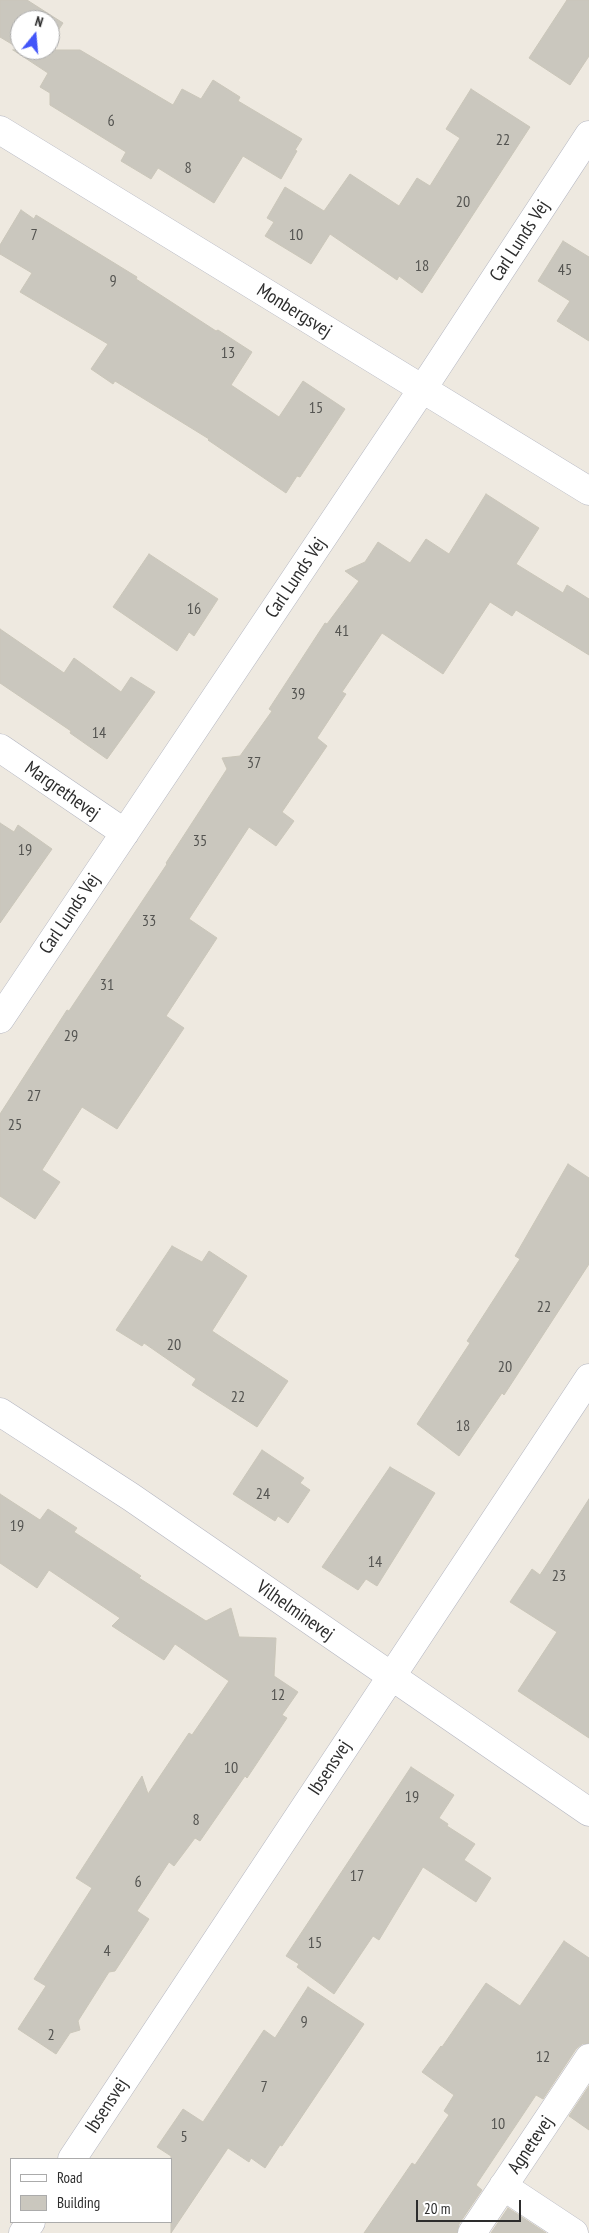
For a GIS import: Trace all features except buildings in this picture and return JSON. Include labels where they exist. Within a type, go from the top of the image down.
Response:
[{"type":"street","name":"Monbergsvej","points":[[0,130],[589,490]]},
{"type":"street","name":"Carl Lunds Vej","points":[[0,1019],[422,389],[589,135]]},
{"type":"street","name":"Margrethevej","points":[[0,748],[125,834]]},
{"type":"street","name":"Ibsensvej","points":[[73,2158],[589,1378]]},
{"type":"street","name":"Vilhelminevej","points":[[0,1412],[131,1496],[589,1812]]},
{"type":"street","name":"Agnetevej","points":[[472,2233],[589,2058]]},
{"type":"street","points":[[503,2186],[574,2233]]}]
